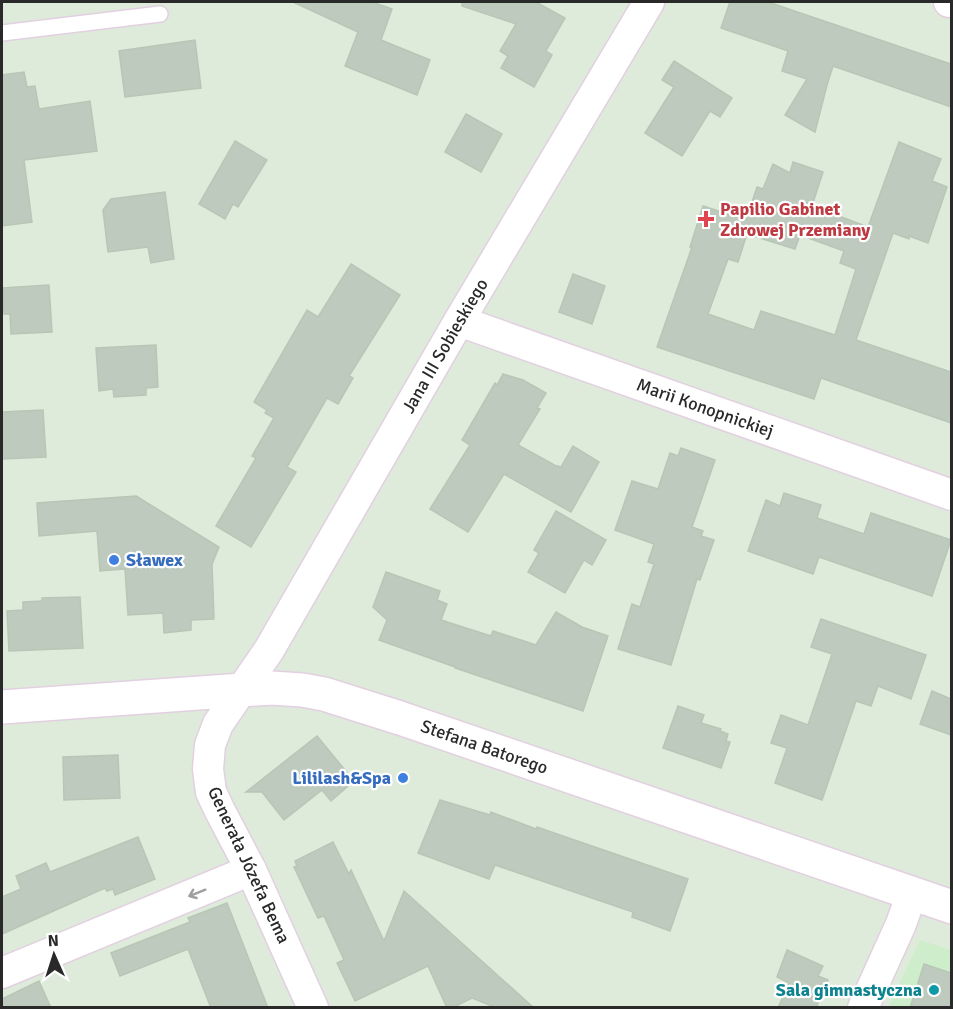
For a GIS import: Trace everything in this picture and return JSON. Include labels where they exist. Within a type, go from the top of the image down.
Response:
[{"type":"street","name":"Jana III Sobieskiego","points":[[240,691],[269,650],[459,321],[649,2]]},
{"type":"street","name":"Marii Konopnickiej","points":[[459,321],[951,495]]},
{"type":"street","name":"Stefana Batorego","points":[[2,707],[271,688],[302,690],[333,697],[412,722],[951,907]]},
{"type":"street","name":"Generała Józefa Bema","points":[[240,691],[218,723],[210,745],[208,769],[211,792],[251,870],[313,1008]]},
{"type":"street","points":[[2,973],[251,870]]},
{"type":"street","points":[[863,1008],[912,894]]},
{"type":"lane","points":[[2,33],[160,14]]},
{"type":"shaded area","points":[[920,940],[951,950],[951,1007],[888,1008]]},
{"type":"building","points":[[293,2],[372,2],[392,9],[381,40],[430,60],[417,95],[345,66],[358,32]]},
{"type":"building","points":[[462,2],[536,2],[565,18],[546,51],[552,55],[534,87],[501,68],[508,56],[500,51],[516,24],[462,6]]},
{"type":"building","points":[[730,2],[768,2],[951,64],[951,107],[833,66],[815,132],[785,115],[807,79],[782,71],[788,51],[721,28]]},
{"type":"building","points":[[195,40],[201,88],[125,97],[119,51]]},
{"type":"building","points":[[674,61],[732,98],[720,117],[710,111],[682,156],[645,133],[674,87],[662,80]]},
{"type":"building","points":[[24,72],[27,87],[35,86],[39,109],[90,101],[97,151],[24,160],[32,222],[2,226],[2,75]]},
{"type":"building","points":[[466,114],[502,134],[481,172],[445,152]]},
{"type":"building","points":[[235,141],[267,160],[238,207],[233,204],[225,219],[199,204]]},
{"type":"building","points":[[899,142],[941,159],[932,181],[947,187],[928,243],[893,233],[856,340],[951,372],[951,423],[821,378],[814,399],[657,347],[692,247],[690,247],[703,206],[746,220],[757,187],[763,189],[773,164],[790,173],[793,162],[823,172],[812,206],[868,227]],"holes":[[[747,234],[795,249],[800,235],[844,251],[840,263],[856,269],[835,335],[761,311],[754,330],[708,314],[728,259],[738,262]]]},
{"type":"building","points":[[165,192],[174,259],[151,263],[148,247],[108,252],[103,210],[111,199]]},
{"type":"building","points":[[351,264],[400,295],[349,376],[353,378],[338,404],[327,398],[287,467],[296,472],[251,547],[216,526],[256,458],[252,456],[274,418],[265,413],[267,410],[254,402],[307,310],[318,317]]},
{"type":"building","points":[[573,274],[605,286],[592,324],[559,312]]},
{"type":"building","points":[[49,285],[52,332],[11,334],[10,314],[4,314],[3,288]]},
{"type":"building","points":[[156,345],[158,387],[146,388],[146,395],[114,397],[113,389],[99,391],[96,348]]},
{"type":"building","points":[[503,374],[523,380],[546,393],[537,408],[540,409],[518,445],[558,467],[561,467],[573,446],[599,462],[571,512],[504,474],[468,532],[430,509],[470,445],[462,440],[495,383],[497,385]]},
{"type":"building","points":[[43,410],[46,457],[2,459],[2,412]]},
{"type":"building","points":[[681,448],[715,460],[692,527],[703,531],[701,536],[714,540],[700,580],[697,579],[671,665],[618,649],[632,604],[640,607],[654,564],[648,562],[654,544],[615,530],[632,481],[658,489],[670,453],[678,456]]},
{"type":"building","points":[[784,493],[821,505],[817,518],[864,534],[871,513],[951,540],[932,596],[819,557],[813,574],[748,551],[766,500],[780,506]]},
{"type":"building","points":[[136,496],[219,547],[212,564],[214,619],[191,620],[191,630],[164,633],[163,613],[128,615],[125,569],[100,571],[97,531],[39,536],[37,503]]},
{"type":"building","points":[[556,511],[606,540],[592,565],[584,560],[565,593],[528,572],[539,553],[534,550]]},
{"type":"building","points":[[386,572],[440,591],[437,600],[447,604],[441,620],[491,636],[493,631],[536,645],[556,612],[582,627],[608,636],[583,711],[379,640],[387,620],[373,607]]},
{"type":"building","points":[[80,597],[83,648],[9,651],[7,611],[23,610],[23,602],[42,601],[42,598]]},
{"type":"building","points":[[821,619],[926,655],[911,699],[878,686],[871,706],[856,701],[822,800],[775,783],[787,748],[771,743],[781,715],[808,725],[832,654],[811,647]]},
{"type":"building","points":[[932,691],[951,699],[951,735],[920,724]]},
{"type":"building","points":[[678,706],[704,715],[701,723],[721,729],[720,731],[728,734],[726,741],[730,742],[721,768],[663,748]]},
{"type":"building","points":[[317,736],[354,781],[331,801],[322,790],[284,820],[262,792],[246,792]]},
{"type":"building","points":[[118,755],[120,798],[64,800],[63,757]]},
{"type":"building","points":[[440,800],[490,815],[491,812],[688,879],[670,931],[632,917],[633,912],[495,865],[489,879],[418,853]]},
{"type":"building","points":[[138,837],[155,879],[115,895],[113,889],[107,891],[105,888],[2,934],[2,897],[21,889],[16,876],[46,863],[50,872]]},
{"type":"building","points":[[333,842],[349,874],[351,870],[384,941],[404,891],[534,1008],[497,1008],[472,998],[452,1008],[447,1008],[428,966],[355,1001],[337,963],[344,960],[324,916],[318,918],[294,867],[297,866],[295,861]]},
{"type":"building","points":[[227,903],[268,1008],[211,1008],[188,949],[120,976],[111,953],[190,922],[188,918]]},
{"type":"building","points":[[787,950],[823,966],[818,976],[828,980],[816,1008],[778,1008],[789,983],[777,977]]},
{"type":"building","name":"Sala gimnastyczna","points":[[924,964],[951,973],[951,1008],[910,1008]]},
{"type":"building","points":[[39,981],[51,1008],[2,1008],[2,999]]},
{"type":"place","name":"Papilio Gabinet Zdrowej Przemiany","points":[[706,219]]},
{"type":"place","name":"Sławex","points":[[114,560]]},
{"type":"place","name":"Lililash&Spa","points":[[403,778]]},
{"type":"place","name":"Sala gimnastyczna","points":[[934,990]]}]
